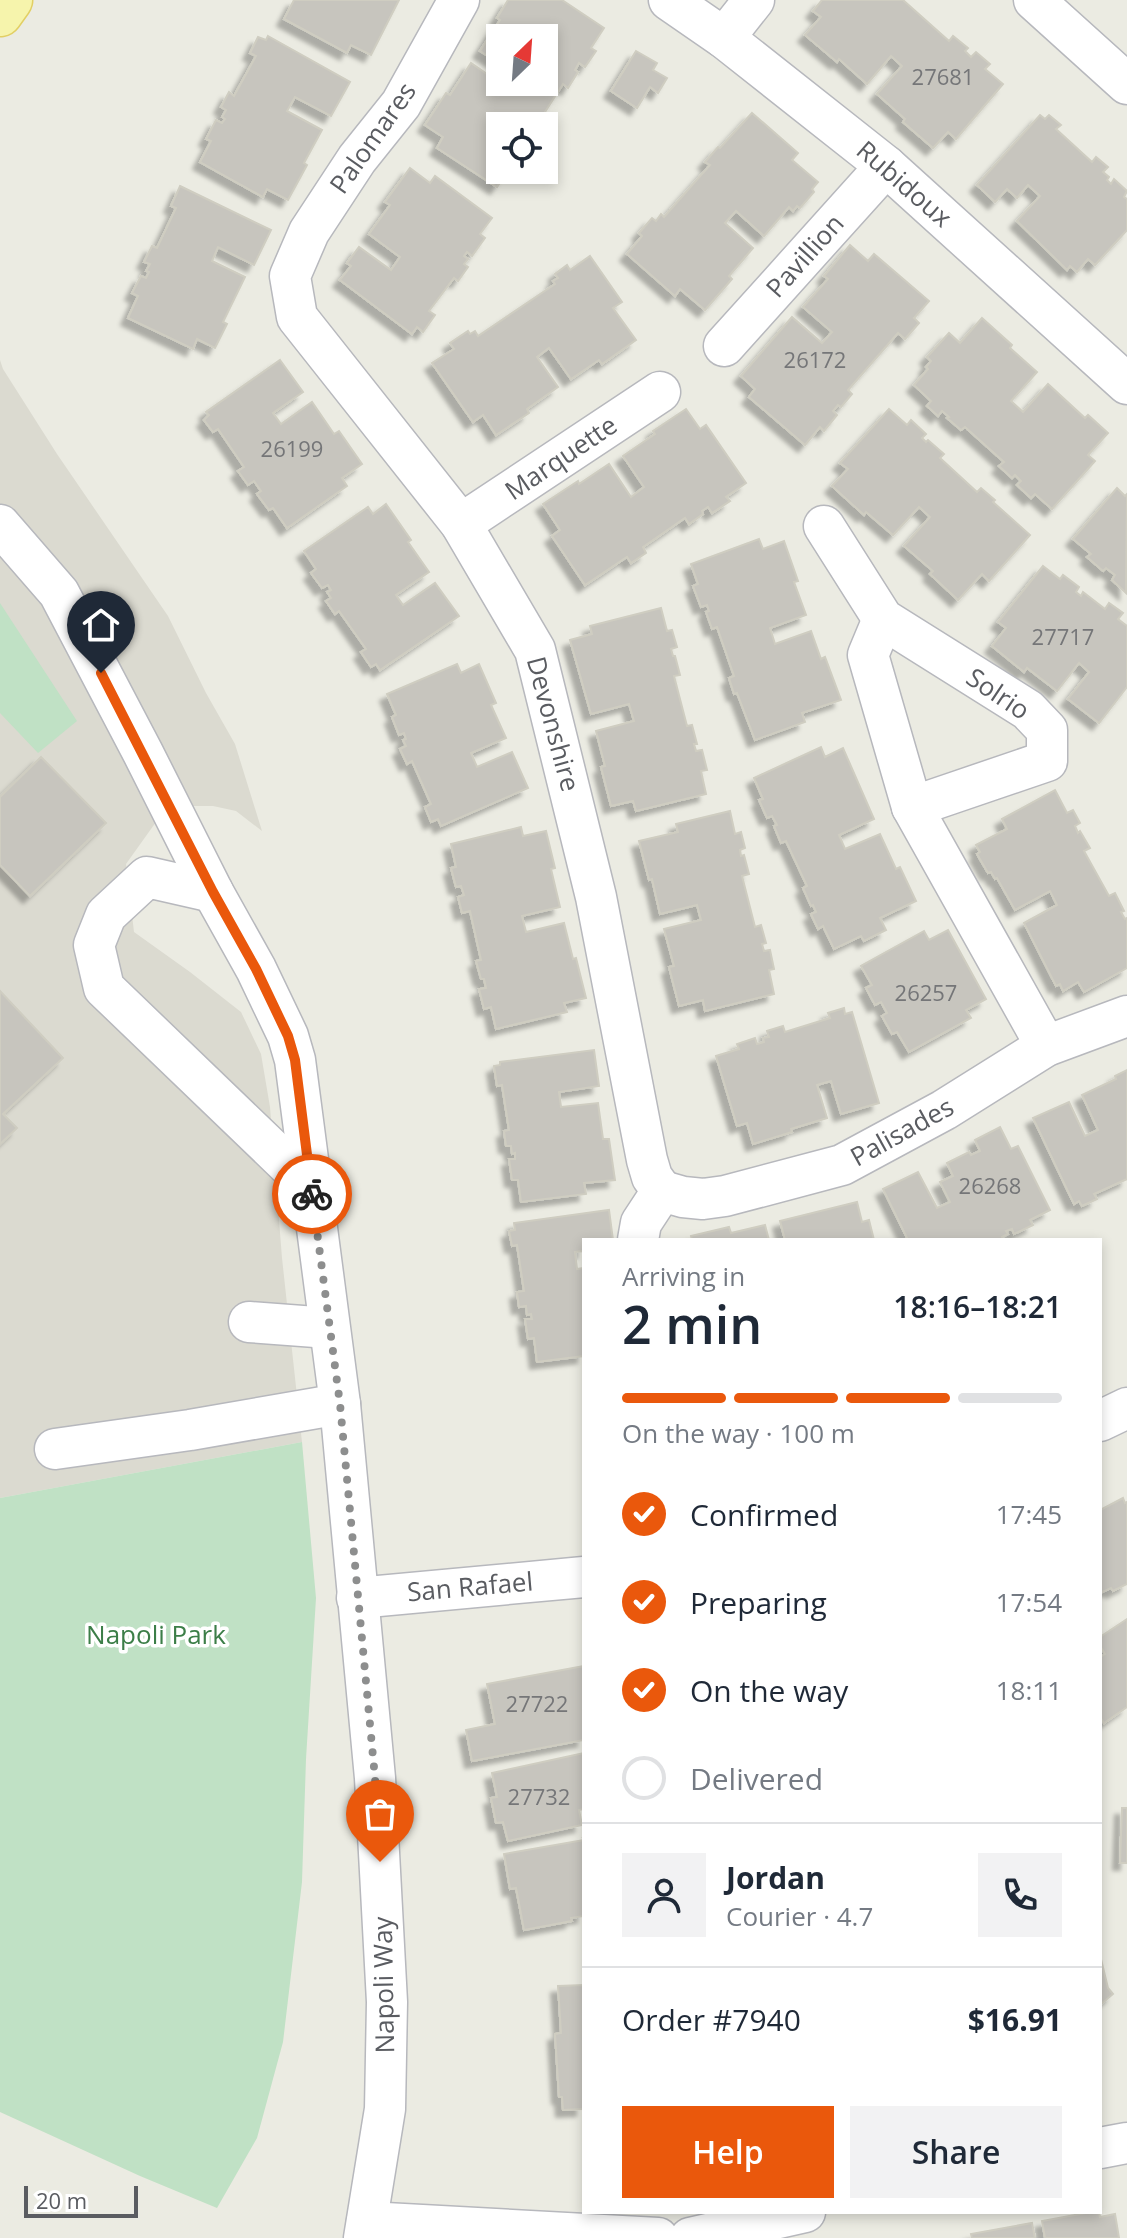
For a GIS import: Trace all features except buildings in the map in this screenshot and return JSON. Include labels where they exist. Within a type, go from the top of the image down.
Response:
[{"type":"main road","points":[[0,14],[10,0]]},
{"type":"street","name":"Palomares","points":[[290,276],[309,232],[357,159],[401,104],[459,0]]},
{"type":"street","name":"Rubidoux","points":[[669,0],[724,38],[886,166],[1127,384]]},
{"type":"street","points":[[724,38],[754,0]]},
{"type":"street","points":[[1034,0],[1127,84]]},
{"type":"street","name":"Pavillion","points":[[724,346],[886,166]]},
{"type":"street","name":"Devonshire","points":[[290,276],[297,317],[461,524],[535,650],[596,897],[647,1160],[652,1177],[662,1191]]},
{"type":"street","name":"Marquette","points":[[461,524],[660,392]]},
{"type":"street","name":"Napoli Way","points":[[0,525],[59,593],[256,969],[288,1036],[295,1060],[340,1404],[375,1778],[387,2002],[385,2109],[366,2230]]},
{"type":"street","name":"Solrio","points":[[824,526],[883,619],[1028,710],[1047,730],[1047,761],[912,807]]},
{"type":"street","points":[[883,619],[868,655],[912,807],[1046,1046]]},
{"type":"street","points":[[213,892],[147,877],[106,915],[94,945],[104,988],[311,1187]]},
{"type":"street","name":"Palisades","points":[[662,1191],[683,1197],[714,1198],[842,1165],[944,1110],[1046,1046],[1127,1016]]},
{"type":"street","points":[[638,1238],[641,1223],[662,1191]]},
{"type":"street","points":[[249,1322],[329,1328]]},
{"type":"street","points":[[55,1449],[340,1404]]},
{"type":"street","points":[[1102,1420],[1127,1408]]},
{"type":"street","name":"San Rafael","points":[[357,1598],[582,1577]]},
{"type":"street","points":[[1102,2148],[1127,2143]]},
{"type":"street","points":[[690,2238],[796,2214]]},
{"type":"street","points":[[366,2230],[658,2238]]},
{"type":"shaded area","points":[[0,360],[57,454],[168,616],[235,744],[262,831],[236,811],[193,806],[161,815],[126,864],[134,932],[241,1012],[261,1054],[270,1107],[282,1258],[302,1442],[0,1498]]},
{"type":"green space","points":[[0,603],[77,721],[38,753],[0,713]]},
{"type":"green space","name":"Napoli Park","points":[[302,1442],[316,1598],[302,1882],[283,2042],[257,2138],[217,2208],[0,2112],[0,1498]]},
{"type":"way so far","points":[[312,1194],[340,1404],[380,1862]]},
{"type":"route","points":[[101,673],[288,1036],[295,1060],[312,1194]]}]
